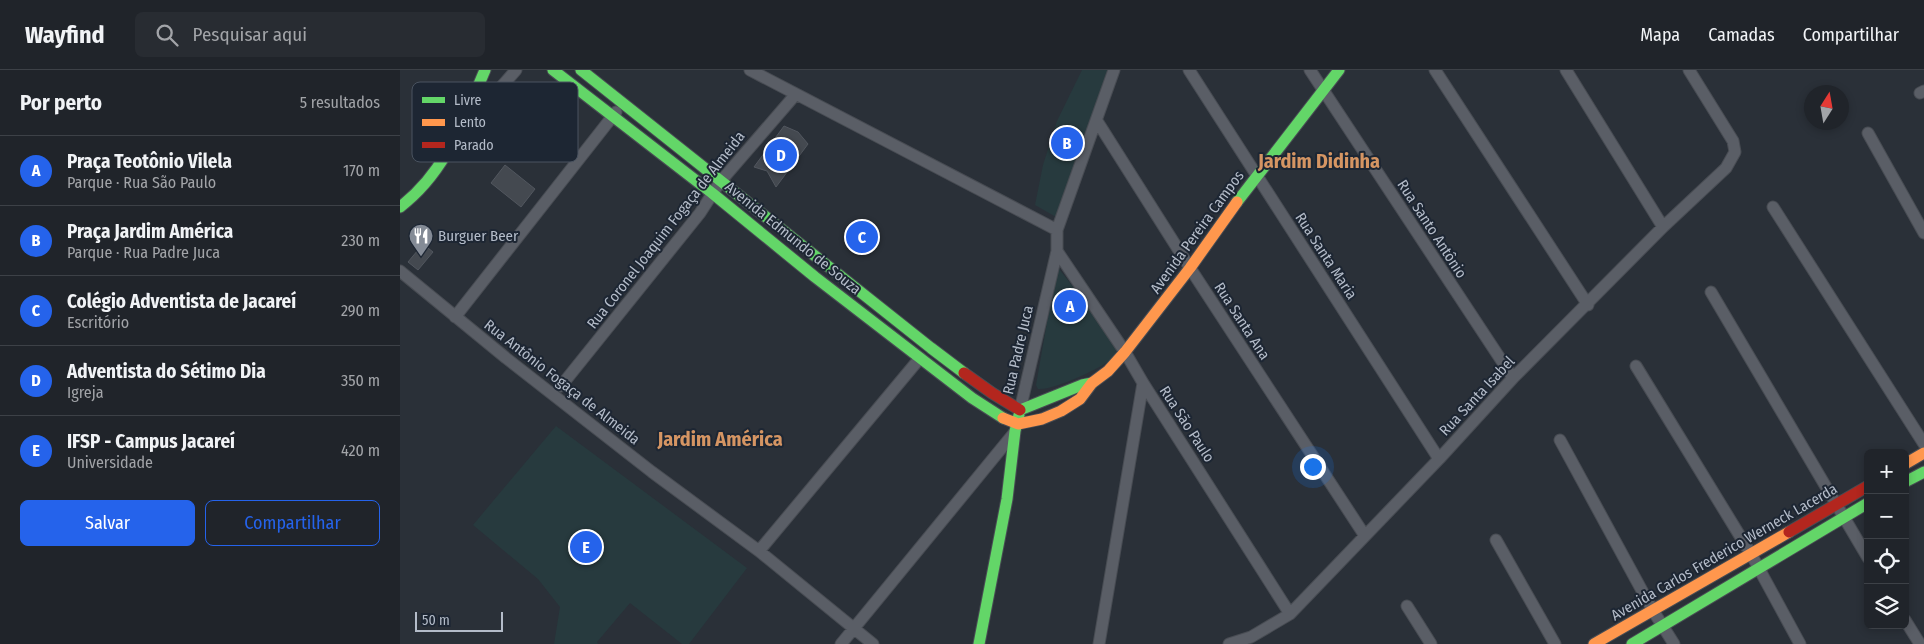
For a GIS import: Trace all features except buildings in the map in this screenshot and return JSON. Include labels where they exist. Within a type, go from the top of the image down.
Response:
[{"type":"main road","points":[[480,82],[485,70]]},
{"type":"main road","name":"Avenida Edmundo de Souza","points":[[552,70],[568,82]]},
{"type":"main road","name":"Avenida Edmundo de Souza","points":[[580,70],[931,348],[992,393],[1020,410]]},
{"type":"main road","name":"Avenida Pereira Campos","points":[[1016,428],[1061,411],[1080,398],[1092,383],[1108,371],[1190,268],[1256,176],[1339,70]]},
{"type":"main road","name":"Avenida Edmundo de Souza","points":[[578,90],[712,193],[815,277],[972,398],[1016,428]]},
{"type":"main road","points":[[400,207],[428,183],[441,162]]},
{"type":"main road","name":"Avenida Pereira Campos","points":[[1020,410],[1082,385],[1092,383]]},
{"type":"main road","name":"Rua Padre Juca","points":[[979,644],[1007,499],[1020,410]]},
{"type":"main road","points":[[1909,462],[1924,453]]},
{"type":"main road","points":[[1909,480],[1924,472]]},
{"type":"main road","name":"Avenida Carlos Frederico Werneck Lacerda","points":[[1594,644],[1864,488]]},
{"type":"main road","name":"Avenida Carlos Frederico Werneck Lacerda","points":[[1632,644],[1864,505]]},
{"type":"street","points":[[506,82],[516,70]]},
{"type":"street","points":[[750,70],[1058,230]]},
{"type":"street","name":"Rua Padre Juca","points":[[1020,410],[1057,251],[1058,230],[1114,70]]},
{"type":"street","name":"Rua Santa Maria","points":[[1188,70],[1440,459]]},
{"type":"street","name":"Rua Santo Antônio","points":[[1310,70],[1513,378]]},
{"type":"street","points":[[1435,70],[1588,304]]},
{"type":"street","points":[[1566,70],[1663,227]]},
{"type":"street","name":"Rua Santa Isabel","points":[[1229,644],[1251,637],[1290,614],[1440,459],[1513,378],[1663,227],[1726,168],[1735,152],[1729,132],[1689,70]]},
{"type":"street","name":"Rua Coronel Joaquim Fogaça de Almeida","points":[[561,386],[700,213],[720,182],[796,94]]},
{"type":"street","points":[[578,161],[622,103]]},
{"type":"street","name":"Rua Santa Ana","points":[[1097,121],[1190,268],[1365,536]]},
{"type":"street","points":[[1868,133],[1924,233]]},
{"type":"street","points":[[455,317],[577,162]]},
{"type":"street","points":[[1773,207],[1924,444]]},
{"type":"street","name":"Rua São Paulo","points":[[1057,251],[1125,352],[1290,614]]},
{"type":"street","name":"Rua Antônio Fogaça de Almeida","points":[[400,271],[455,317],[652,472],[759,551],[873,644]]},
{"type":"street","points":[[1711,292],[1864,551]]},
{"type":"street","points":[[759,551],[920,358]]},
{"type":"street","points":[[1636,366],[1752,554],[1800,644]]},
{"type":"street","points":[[1099,644],[1143,383]]},
{"type":"street","points":[[841,644],[1016,428]]},
{"type":"street","points":[[1560,440],[1652,609],[1674,644]]},
{"type":"street","points":[[1496,540],[1555,644]]},
{"type":"street","points":[[1407,606],[1431,644]]},
{"type":"street","points":[[1909,626],[1920,644]]},
{"type":"green space","points":[[1082,70],[1109,70],[1056,217],[1035,205],[1043,165],[1057,121]]},
{"type":"green space","points":[[1059,269],[1116,341],[1117,351],[1109,361],[1090,372],[1045,389],[1038,389],[1036,385],[1056,271]]},
{"type":"green space","points":[[556,426],[747,568],[689,644],[682,644],[630,603],[597,642],[598,644],[554,644],[560,607],[538,579],[473,525]]},
{"type":"traffic: fast","points":[[480,82],[485,70]]},
{"type":"traffic: fast","points":[[553,70],[569,82]]},
{"type":"traffic: fast","points":[[581,70],[964,373]]},
{"type":"traffic: fast","points":[[1237,202],[1339,70]]},
{"type":"traffic: fast","points":[[578,89],[712,193],[815,277],[972,398],[1003,418]]},
{"type":"traffic: fast","points":[[400,207],[430,178],[441,162]]},
{"type":"traffic: fast","points":[[1020,410],[1082,385],[1092,383]]},
{"type":"traffic: fast","points":[[979,644],[1007,499],[1015,431],[1019,415]]},
{"type":"traffic: fast","points":[[1909,480],[1924,472]]},
{"type":"traffic: fast","points":[[1632,644],[1864,505]]},
{"type":"traffic: slow","points":[[1003,418],[1018,424],[1042,419],[1061,411],[1080,399],[1092,383],[1108,371],[1125,352],[1190,268],[1237,202]]},
{"type":"traffic: slow","points":[[1909,462],[1924,453]]},
{"type":"traffic: slow","points":[[1594,644],[1789,532]]},
{"type":"traffic: jam","points":[[964,373],[1020,410]]},
{"type":"traffic: jam","points":[[1789,532],[1864,488]]},
{"type":"place","name":"Praça Jardim América","points":[[1067,143]]},
{"type":"place","name":"Adventista do Sétimo Dia","points":[[781,155]]},
{"type":"place","name":"Colégio Adventista de Jacareí","points":[[862,237]]},
{"type":"place","name":"Burguer Beer","points":[[421,257]]},
{"type":"place","name":"Praça Teotônio Vilela","points":[[1070,306]]},
{"type":"place","name":"IFSP - Campus Jacareí","points":[[586,547]]},
{"type":"district","name":"Jardim Didinha","points":[[1319,161]]},
{"type":"district","name":"Jardim América","points":[[720,439]]}]
